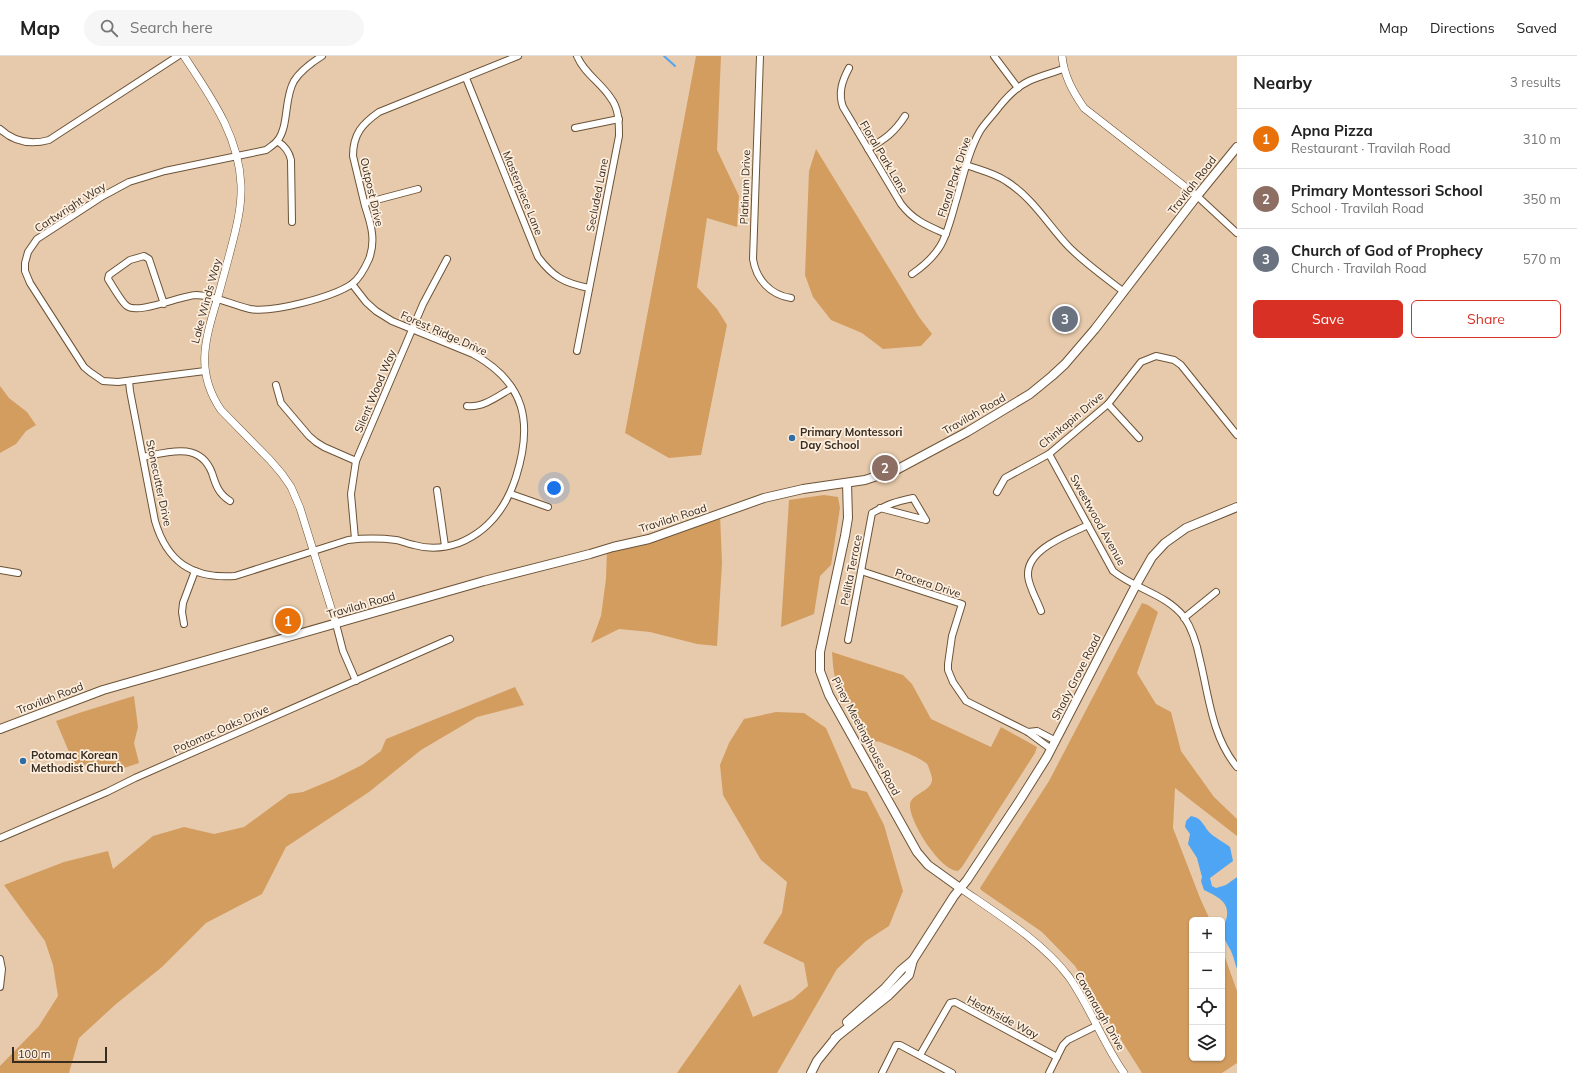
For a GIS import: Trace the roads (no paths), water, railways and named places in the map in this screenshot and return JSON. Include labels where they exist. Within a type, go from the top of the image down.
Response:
[{"type":"main road","name":"Travilah Road","points":[[0,729],[103,690],[484,581],[590,554],[613,546],[649,539],[769,496],[803,489],[847,484],[865,480],[898,469],[967,432],[1030,394],[1065,364],[1124,292],[1197,196],[1237,147]]},
{"type":"main road","name":"Piney Meetinghouse Road","points":[[847,484],[848,518],[822,642],[820,671],[829,695],[917,852],[928,865],[960,888]]},
{"type":"main road","name":"Shady Grove Road","points":[[960,888],[1020,800],[1053,745],[1152,557],[1173,536],[1196,522],[1237,507]]},
{"type":"main road","points":[[811,1073],[817,1061],[835,1038],[894,990],[909,975],[913,960],[960,888]]},
{"type":"street","points":[[0,129],[17,140],[26,142],[40,142],[49,140],[178,56]]},
{"type":"street","name":"Lake Winds Way","points":[[184,56],[220,111],[228,129],[237,157],[241,184],[240,210],[205,345],[205,371],[210,391],[221,410],[270,460],[291,487],[300,508],[336,624]]},
{"type":"street","points":[[292,222],[291,160],[284,145],[277,141],[282,133],[290,91],[294,82],[307,66],[322,56]]},
{"type":"street","name":"Outpost Drive","points":[[164,304],[149,258],[144,256],[130,260],[108,274],[108,279],[127,306],[132,308],[164,304],[184,297],[198,295],[250,309],[277,309],[334,294],[352,284],[365,268],[372,248],[372,233],[353,156],[353,148],[358,131],[366,121],[379,112],[518,56]]},
{"type":"street","name":"Secluded Lane","points":[[577,56],[584,70],[615,104],[619,119],[619,136],[577,351]]},
{"type":"street","name":"Platinum Drive","points":[[760,56],[753,259],[754,267],[762,282],[776,293],[784,297],[791,298]]},
{"type":"street","points":[[994,56],[1018,88]]},
{"type":"street","points":[[1062,56],[1063,69],[1074,93],[1084,108],[1197,196],[1237,234]]},
{"type":"street","name":"Floral Park Lane","points":[[849,68],[843,79],[840,93],[840,100],[843,107],[907,212],[914,219],[946,234]]},
{"type":"street","name":"Floral Park Drive","points":[[912,274],[931,259],[940,247],[946,234],[966,165],[980,131],[1008,96],[1018,88],[1041,76],[1063,69]]},
{"type":"street","name":"Masterpiece Lane","points":[[466,78],[538,257],[548,270],[560,280],[573,285],[589,288]]},
{"type":"street","points":[[868,149],[885,139],[896,129],[905,116]]},
{"type":"street","points":[[575,128],[619,119]]},
{"type":"street","name":"Cartwright Way","points":[[205,371],[130,381],[103,381],[84,367],[30,283],[25,271],[28,252],[37,239],[102,196],[129,182],[165,171],[266,150],[277,141]]},
{"type":"street","points":[[966,165],[995,175],[1015,188],[1032,204],[1070,248],[1124,292]]},
{"type":"street","points":[[364,203],[418,189]]},
{"type":"street","name":"Silent Wood Way","points":[[355,539],[351,494],[356,461],[413,330],[422,304],[447,259]]},
{"type":"street","name":"Forest Ridge Drive","points":[[314,552],[355,539],[381,538],[426,547],[446,546],[470,538],[487,527],[503,508],[511,494],[522,459],[525,435],[523,414],[512,388],[501,373],[485,360],[473,354],[392,321],[376,311],[366,302],[352,284]]},
{"type":"street","name":"Chinkapin Drive","points":[[997,492],[1005,478],[1049,454],[1108,404],[1141,362],[1156,356],[1174,360],[1181,365],[1237,435]]},
{"type":"street","name":"Stonecutter Drive","points":[[130,381],[130,391],[155,520],[160,537],[175,558],[195,571],[220,577],[235,576],[314,552]]},
{"type":"street","points":[[276,385],[281,403],[309,436],[324,447],[356,461]]},
{"type":"street","points":[[467,406],[474,407],[482,404],[512,388]]},
{"type":"street","points":[[1108,404],[1139,438]]},
{"type":"street","points":[[143,457],[178,450],[186,450],[198,456],[205,461],[210,468],[218,490],[222,496],[230,501]]},
{"type":"street","name":"Sweetwood Avenue","points":[[1049,454],[1113,571],[1166,601],[1184,618],[1189,626],[1197,646],[1218,735],[1225,750],[1237,767]]},
{"type":"street","points":[[436,490],[446,546]]},
{"type":"street","points":[[511,494],[548,507]]},
{"type":"street","points":[[913,498],[926,520],[903,514],[880,508],[892,502],[913,498]]},
{"type":"street","name":"Pellita Terrace","points":[[848,640],[872,513],[880,508]]},
{"type":"street","points":[[1041,611],[1028,577],[1028,569],[1031,561],[1043,548],[1088,525]]},
{"type":"street","points":[[0,570],[18,573]]},
{"type":"street","points":[[184,624],[182,612],[183,603],[195,571]]},
{"type":"street","name":"Procera Drive","points":[[861,571],[962,604],[952,636],[948,664],[948,670],[953,682],[966,701],[1028,732],[1037,731],[1053,745]]},
{"type":"street","points":[[1184,618],[1216,592]]},
{"type":"street","points":[[336,624],[343,651],[356,680]]},
{"type":"street","name":"Potomac Oaks Drive","points":[[0,838],[107,792],[135,778],[450,639]]},
{"type":"street","name":"Cavanaugh Drive","points":[[960,888],[1044,950],[1067,975],[1076,987],[1114,1059],[1124,1073]]},
{"type":"street","points":[[0,959],[2,969],[0,987]]},
{"type":"street","name":"Heathside Way","points":[[920,1055],[950,1003],[955,1002],[1057,1057]]},
{"type":"street","points":[[1049,1073],[1063,1045],[1068,1040],[1096,1026]]},
{"type":"street","points":[[882,1073],[896,1045],[900,1045],[952,1073]]},
{"type":"water","points":[[1191,816],[1198,818],[1211,834],[1230,847],[1233,861],[1210,878],[1212,886],[1216,888],[1226,885],[1237,877],[1237,969],[1232,953],[1225,940],[1225,922],[1227,916],[1226,906],[1213,894],[1204,890],[1197,858],[1188,844],[1190,834],[1185,827],[1186,821]]},
{"type":"waterway","points":[[664,56],[675,66]]},
{"type":"place","name":"Church of God of Prophecy","points":[[1065,319]]},
{"type":"place","name":"Primary Montessori Day School","points":[[792,438]]},
{"type":"place","name":"Primary Montessori School","points":[[885,468]]},
{"type":"place","name":"Apna Pizza","points":[[288,621]]},
{"type":"place","name":"Potomac Korean Methodist Church","points":[[23,761]]}]
